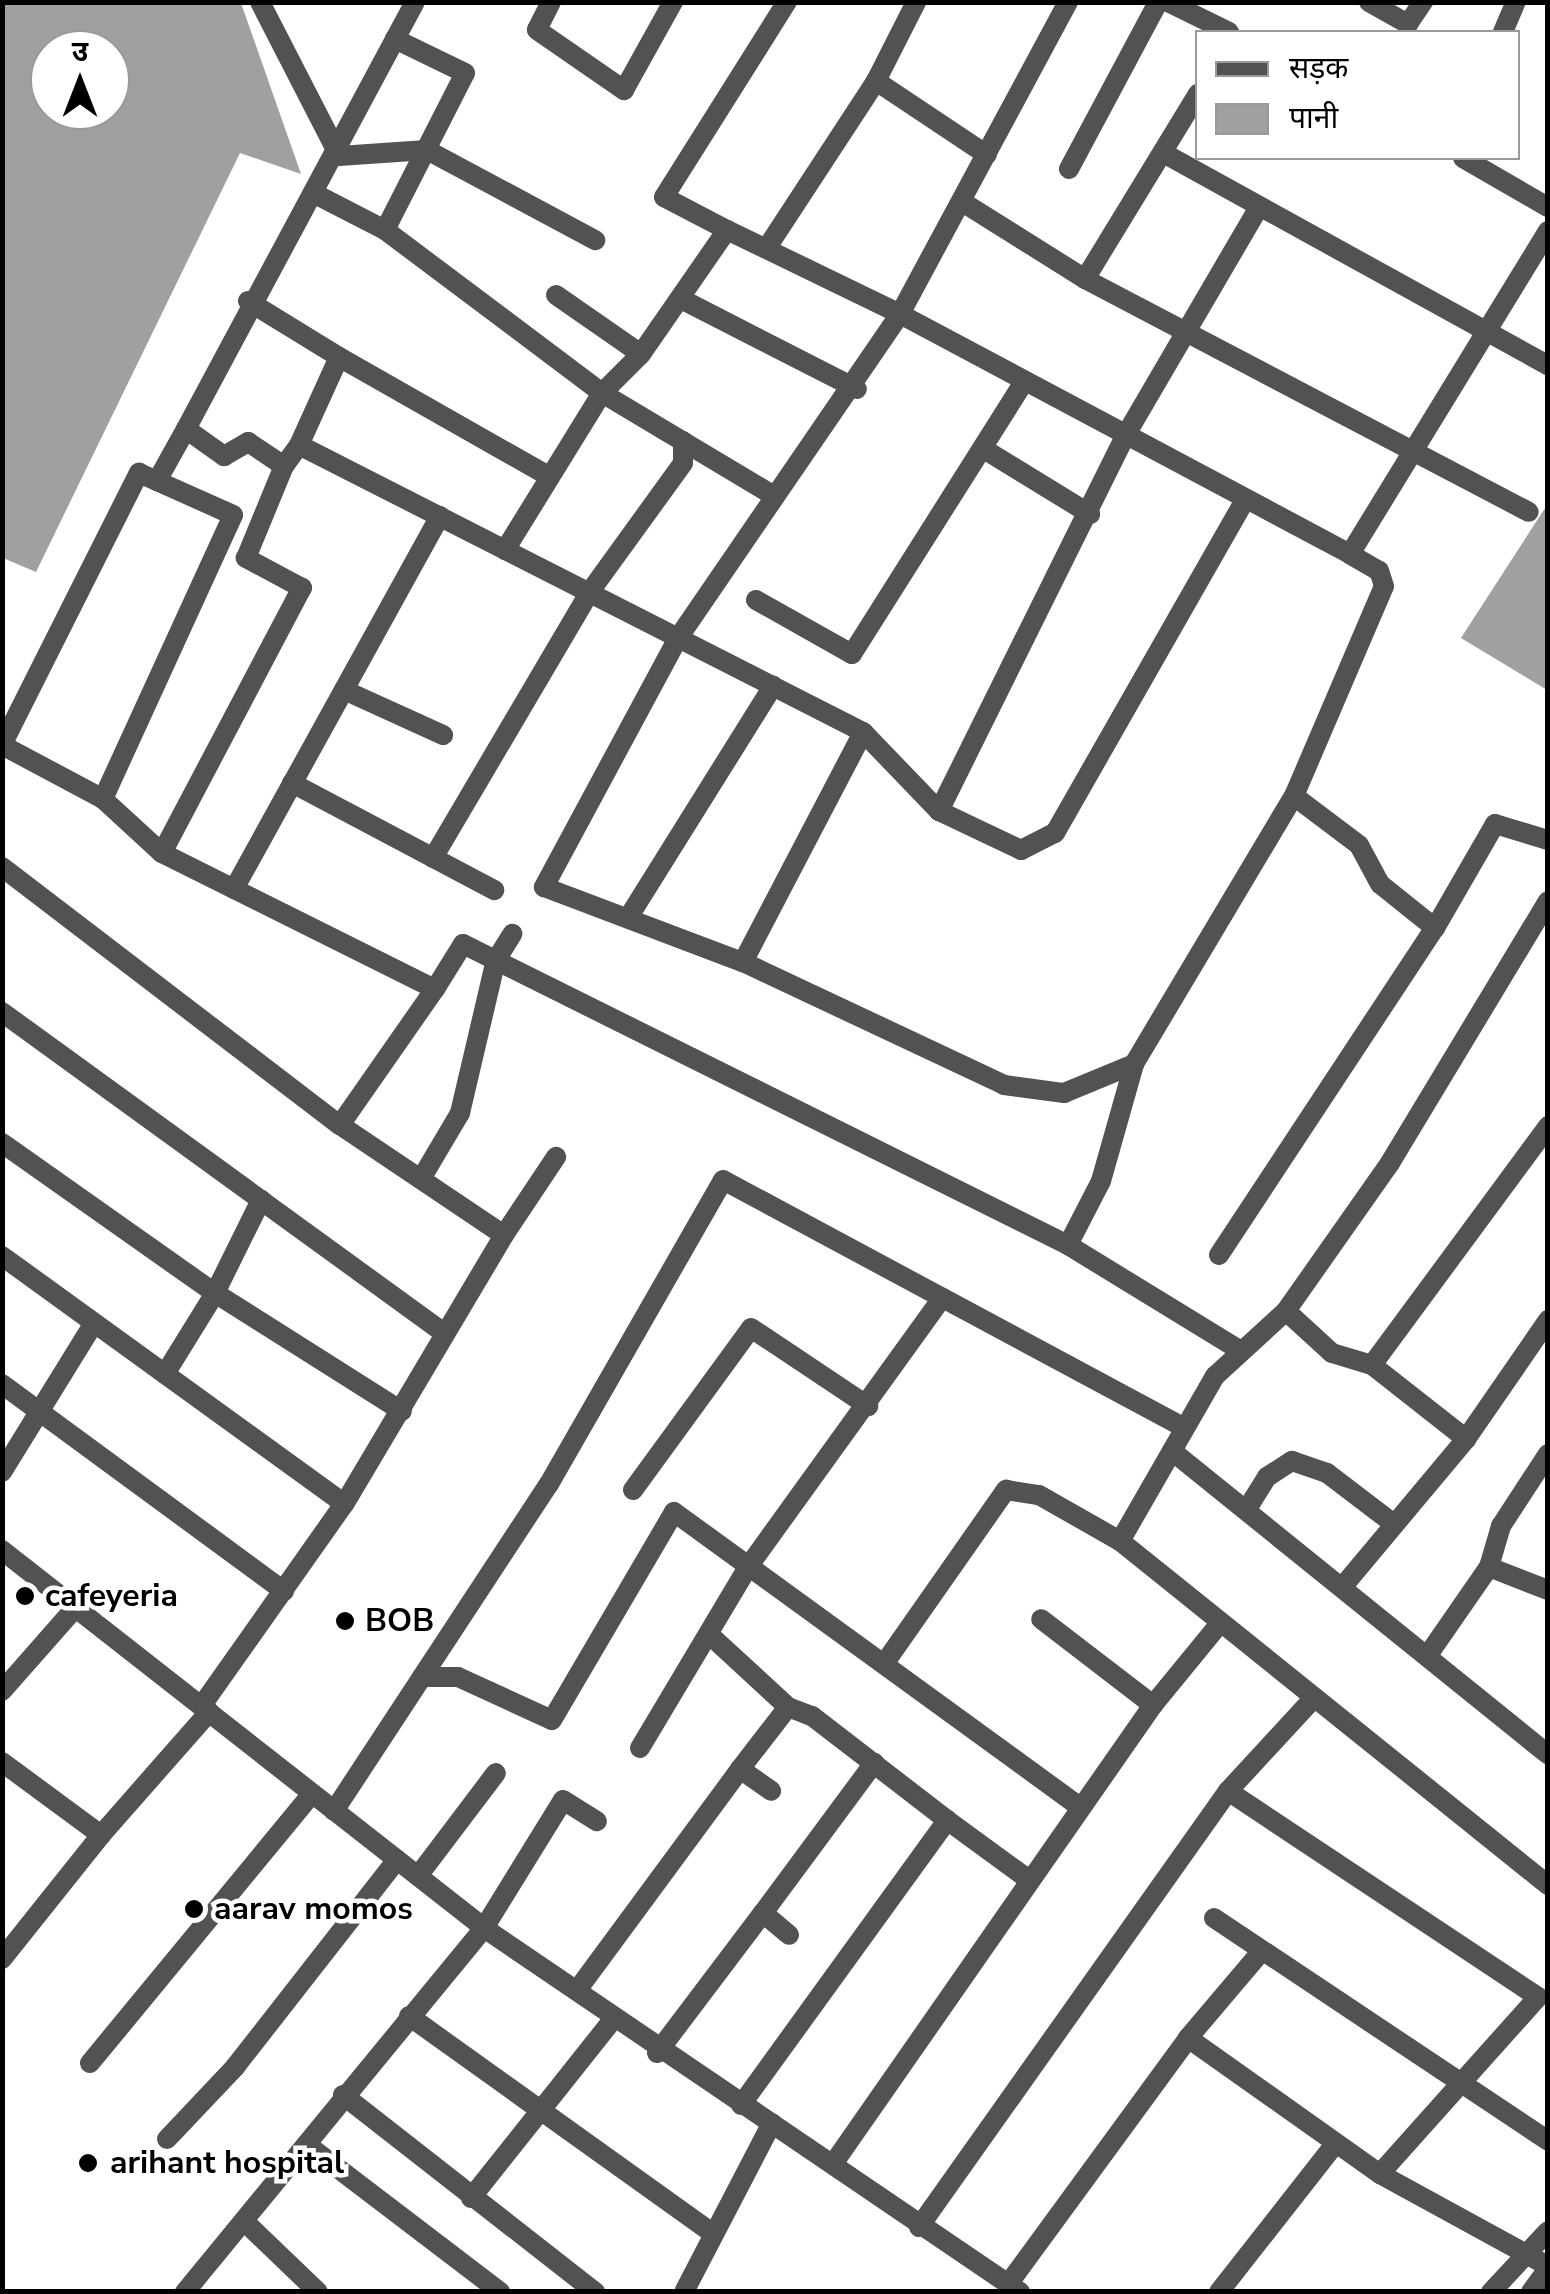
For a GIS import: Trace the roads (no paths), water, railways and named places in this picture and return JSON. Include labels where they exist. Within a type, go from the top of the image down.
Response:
[{"type":"street","points":[[260,2],[339,156]]},
{"type":"street","points":[[552,2],[537,30],[624,90],[673,2]]},
{"type":"street","points":[[786,2],[664,197],[900,314],[1022,384],[1380,570],[1382,600],[1330,696],[1294,796],[1134,1064],[1101,1181],[1068,1245]]},
{"type":"street","points":[[768,246],[876,82],[916,2]]},
{"type":"street","points":[[1068,2],[964,203],[856,389],[771,494],[678,638],[544,887],[743,962],[1004,1085],[1064,1093],[1134,1064]]},
{"type":"street","points":[[1068,169],[1158,2]]},
{"type":"street","points":[[1168,2],[1225,30]]},
{"type":"street","points":[[1370,2],[1408,24],[1423,2]]},
{"type":"street","points":[[1505,30],[1516,2]]},
{"type":"street","points":[[157,481],[248,300],[319,196],[414,3]]},
{"type":"street","points":[[386,230],[466,73],[395,39]]},
{"type":"street","points":[[876,82],[987,155]]},
{"type":"street","points":[[1085,279],[1167,155],[1195,100]]},
{"type":"street","points":[[339,156],[426,150],[595,240]]},
{"type":"street","points":[[1167,155],[1258,209],[1548,365]]},
{"type":"street","points":[[1466,160],[1548,208]]},
{"type":"street","points":[[319,196],[386,230],[602,393],[771,494]]},
{"type":"street","points":[[964,203],[1085,279],[1529,512]]},
{"type":"street","points":[[939,811],[1090,514],[1124,438],[1258,209]]},
{"type":"street","points":[[505,550],[547,475],[602,393],[641,354],[685,300],[727,230]]},
{"type":"street","points":[[1350,554],[1417,453],[1548,231]]},
{"type":"street","points":[[556,296],[641,354]]},
{"type":"street","points":[[248,300],[339,357],[547,475]]},
{"type":"street","points":[[685,300],[856,389]]},
{"type":"street","points":[[162,853],[302,588],[246,558],[284,466],[299,445],[339,357]]},
{"type":"street","points":[[756,600],[852,654],[987,451],[1022,384]]},
{"type":"street","points":[[186,429],[224,456],[248,442],[284,466]]},
{"type":"street","points":[[433,858],[589,592],[683,463],[683,441]]},
{"type":"street","points":[[299,445],[862,732],[939,811],[1021,850],[1055,832],[1244,502]]},
{"type":"street","points":[[987,451],[1090,514]]},
{"type":"street","points":[[103,800],[234,514],[139,473],[2,745],[103,800],[162,853],[434,989]]},
{"type":"street","points":[[234,889],[440,516]]},
{"type":"street","points":[[628,918],[773,686]]},
{"type":"street","points":[[344,690],[443,735]]},
{"type":"street","points":[[743,962],[862,732]]},
{"type":"street","points":[[292,783],[494,890]]},
{"type":"street","points":[[1294,796],[1360,844],[1380,884],[1435,928]]},
{"type":"street","points":[[1219,1255],[1435,928],[1495,824],[1548,840]]},
{"type":"street","points":[[2,867],[340,1125],[504,1235]]},
{"type":"street","points":[[1120,1541],[1172,1451],[1181,1426],[1241,1351],[1286,1311],[1390,1163],[1548,901]]},
{"type":"street","points":[[421,1180],[460,1112],[496,960],[512,934]]},
{"type":"street","points":[[340,1125],[463,944],[1068,1245],[1241,1351]]},
{"type":"street","points":[[2,1012],[444,1332]]},
{"type":"street","points":[[1372,1365],[1548,1126]]},
{"type":"street","points":[[2,1143],[215,1292],[402,1411]]},
{"type":"street","points":[[2,1959],[205,1709],[344,1504],[402,1411],[444,1332],[556,1157]]},
{"type":"street","points":[[334,1811],[549,1484],[723,1180],[1181,1426]]},
{"type":"street","points":[[166,1374],[215,1292],[261,1200]]},
{"type":"street","points":[[2,1256],[344,1504]]},
{"type":"street","points":[[640,1748],[713,1638],[748,1566],[868,1406],[942,1298]]},
{"type":"street","points":[[1286,1311],[1332,1353],[1372,1365],[1466,1439]]},
{"type":"street","points":[[1344,1585],[1466,1439],[1548,1320]]},
{"type":"street","points":[[2,1472],[44,1415],[94,1323]]},
{"type":"street","points":[[633,1490],[751,1328],[868,1406]]},
{"type":"street","points":[[2,1384],[284,1591]]},
{"type":"street","points":[[1172,1451],[1344,1585],[1548,1754]]},
{"type":"street","points":[[1428,1656],[1488,1567],[1502,1526],[1548,1454]]},
{"type":"street","points":[[1247,1510],[1267,1477],[1292,1461],[1327,1472],[1394,1524]]},
{"type":"street","points":[[884,1664],[1006,1490],[1039,1494],[1120,1541],[1312,1700],[1548,1885]]},
{"type":"street","points":[[422,1677],[458,1677],[552,1720],[674,1512],[1078,1805]]},
{"type":"street","points":[[2,1550],[484,1928],[578,1989],[657,2053],[772,2123],[919,2227],[1015,2287],[1188,2038],[1261,1952]]},
{"type":"street","points":[[1488,1567],[1548,1590]]},
{"type":"street","points":[[2,1691],[76,1606]]},
{"type":"street","points":[[1041,1619],[1153,1706]]},
{"type":"street","points":[[833,2164],[1078,1805],[1220,1623]]},
{"type":"street","points":[[713,1638],[788,1707],[874,1763],[1028,1879]]},
{"type":"street","points":[[919,2227],[1228,1790],[1312,1700]]},
{"type":"street","points":[[578,1989],[788,1707]]},
{"type":"street","points":[[2,1762],[101,1835]]},
{"type":"street","points":[[657,2053],[874,1763]]},
{"type":"street","points":[[740,1769],[771,1791]]},
{"type":"street","points":[[418,1876],[496,1773]]},
{"type":"street","points":[[1228,1790],[1544,1993],[1380,2174]]},
{"type":"street","points":[[90,2063],[312,1794]]},
{"type":"street","points":[[186,2292],[247,2224],[310,2147],[343,2095],[484,1928],[563,1800],[597,1821]]},
{"type":"street","points":[[742,2105],[947,1820]]},
{"type":"street","points":[[167,2139],[236,2067],[397,1860]]},
{"type":"street","points":[[763,1913],[789,1935]]},
{"type":"street","points":[[1214,1918],[1261,1952],[1466,2081],[1548,2141]]},
{"type":"street","points":[[409,2016],[538,2114],[710,2232]]},
{"type":"street","points":[[471,2198],[614,2018]]},
{"type":"street","points":[[1188,2038],[1380,2174],[1530,2253],[1548,2268],[1531,2292]]},
{"type":"street","points":[[343,2095],[596,2292]]},
{"type":"street","points":[[685,2290],[710,2232],[772,2123]]},
{"type":"street","points":[[1224,2289],[1336,2143]]},
{"type":"street","points":[[310,2147],[500,2292]]},
{"type":"street","points":[[247,2224],[318,2292]]},
{"type":"street","points":[[1492,2292],[1548,2231]]},
{"type":"water","points":[[2,3],[241,3],[301,174],[240,153],[36,572],[3,558]]},
{"type":"water","points":[[1547,505],[1547,690],[1461,638]]},
{"type":"place","name":"cafeyeria","points":[[25,1596]]},
{"type":"place","name":"BOB","points":[[345,1621]]},
{"type":"place","name":"aarav momos","points":[[194,1909]]},
{"type":"place","name":"arihant hospital","points":[[88,2163]]}]
